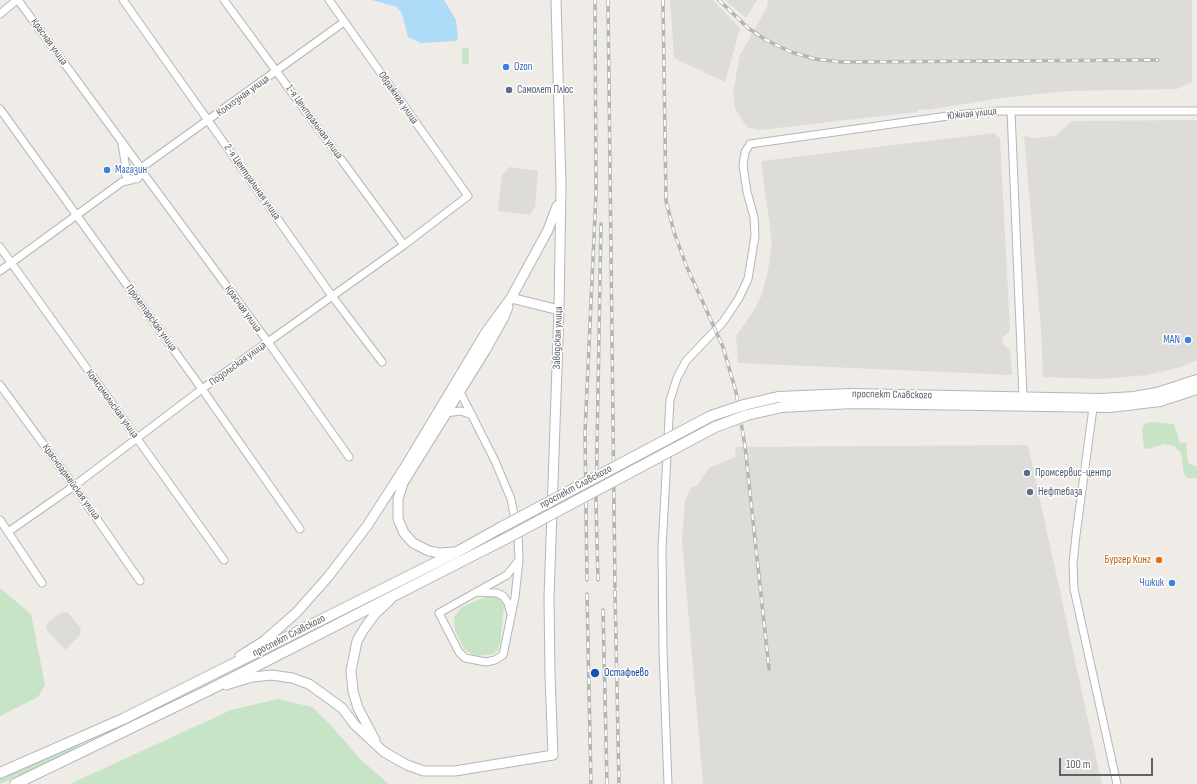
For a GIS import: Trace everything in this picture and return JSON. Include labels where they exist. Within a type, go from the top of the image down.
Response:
[{"type":"main road","name":"проспект Славского","points":[[0,773],[123,719],[457,552],[711,416],[744,405],[778,397],[851,394],[1101,399],[1157,393],[1197,380]]},
{"type":"main road","name":"проспект Славского","points":[[15,784],[209,690],[505,539],[715,427],[747,415],[782,407],[852,404],[1093,408],[1154,402],[1197,389]]},
{"type":"street","points":[[0,14],[18,0]]},
{"type":"street","name":"Красная улица","points":[[18,0],[140,170],[268,342],[349,457]]},
{"type":"street","name":"2-я Центральная улица","points":[[124,0],[332,296],[382,362]]},
{"type":"street","name":"1-я Центральная улица","points":[[224,0],[404,245]]},
{"type":"street","name":"Овражная улица","points":[[329,0],[468,196]]},
{"type":"street","name":"Заводская улица","points":[[378,746],[393,758],[407,766],[432,772],[455,771],[554,755],[550,676],[549,562],[560,310],[561,184],[556,0]]},
{"type":"street","name":"Колхозная улица","points":[[140,170],[344,22]]},
{"type":"street","name":"Пролетарская улица","points":[[0,109],[202,389],[300,529]]},
{"type":"street","name":"Южная улица","points":[[668,784],[663,652],[662,549],[670,400],[677,378],[686,361],[723,322],[739,298],[748,279],[755,236],[754,217],[747,192],[743,165],[745,152],[750,144],[955,115],[1011,111],[1197,110]]},
{"type":"street","points":[[1011,111],[1023,397]]},
{"type":"street","name":"Красная улица","points":[[122,144],[125,171]]},
{"type":"street","points":[[0,271],[78,216],[122,182],[131,180],[140,170],[134,163],[125,171],[122,182]]},
{"type":"street","points":[[125,171],[131,180]]},
{"type":"street","points":[[457,552],[440,553],[429,551],[413,543],[404,533],[397,512],[398,500],[403,484],[446,413],[457,387],[486,332],[511,298],[552,221],[558,202],[561,184]]},
{"type":"street","name":"Подольская улица","points":[[8,532],[74,486],[202,389],[404,245],[468,196]]},
{"type":"street","name":"Комсомольская улица","points":[[0,247],[224,560]]},
{"type":"street","points":[[511,298],[560,310]]},
{"type":"street","name":"Красноармейская улица","points":[[0,385],[74,486],[140,581]]},
{"type":"street","points":[[457,387],[472,415],[511,499],[518,536],[519,560],[511,618],[503,655],[496,660],[486,662],[465,658],[458,652],[440,613],[507,575],[519,560]]},
{"type":"street","points":[[204,678],[264,641],[296,613],[328,577],[367,526],[457,387]]},
{"type":"street","points":[[1093,408],[1076,535],[1073,564],[1074,589],[1117,784]]},
{"type":"street","points":[[446,413],[461,411],[472,415]]},
{"type":"street","points":[[0,520],[42,583]]},
{"type":"street","points":[[476,592],[497,593],[503,596],[508,603],[511,618]]},
{"type":"street","points":[[378,746],[358,708],[353,691],[351,671],[357,642],[364,629],[375,614],[397,593]]},
{"type":"street","points":[[209,690],[252,677],[272,675],[292,678],[309,684],[342,708],[355,725],[378,746]]},
{"type":"shaded area","points":[[670,0],[713,0],[740,28],[725,82],[674,58]]},
{"type":"shaded area","points":[[725,0],[757,0],[746,18]]},
{"type":"shaded area","points":[[768,0],[1192,0],[1192,82],[1177,89],[1067,91],[1001,98],[927,110],[918,110],[917,112],[760,130],[749,128],[744,123],[735,108],[733,93],[740,55],[767,7]]},
{"type":"shaded area","points":[[1197,120],[1197,360],[1181,367],[1147,375],[1101,379],[1043,377],[1041,329],[1024,136],[1035,138],[1055,136],[1072,121]]},
{"type":"shaded area","points":[[994,133],[1000,138],[1010,331],[1002,338],[1003,344],[1010,350],[1012,375],[738,363],[736,336],[751,315],[761,297],[768,271],[772,243],[761,161]]},
{"type":"shaded area","points":[[509,167],[538,171],[535,207],[530,215],[498,211],[502,175]]},
{"type":"shaded area","points":[[1028,445],[1102,784],[703,784],[682,539],[685,500],[692,486],[696,487],[709,468],[735,457],[736,447]]},
{"type":"shaded area","points":[[67,612],[81,628],[80,635],[65,650],[46,629],[47,623],[61,613]]},
{"type":"green space","points":[[462,48],[469,48],[469,64],[462,64]]},
{"type":"green space","points":[[1151,422],[1174,424],[1180,443],[1186,442],[1188,463],[1197,467],[1197,478],[1187,478],[1184,474],[1181,453],[1174,446],[1164,444],[1149,449],[1144,448],[1142,429],[1144,424]]},
{"type":"green space","points":[[0,588],[31,614],[45,685],[38,697],[0,716]]},
{"type":"green space","points":[[492,594],[499,598],[504,606],[500,644],[497,651],[493,654],[475,656],[464,649],[455,630],[454,617],[462,607]]},
{"type":"green space","points":[[278,699],[312,707],[329,723],[362,761],[389,784],[70,784],[231,710]]},
{"type":"green space","points":[[81,745],[79,748],[0,784],[0,778],[71,747]]},
{"type":"water","points":[[372,0],[444,0],[456,20],[458,39],[456,41],[421,43],[408,37],[402,14],[397,7]]},
{"type":"railway","points":[[587,580],[585,433],[596,194],[595,0]]},
{"type":"railway","points":[[608,0],[615,587]]},
{"type":"railway","points":[[663,0],[666,201],[674,232],[686,265],[723,347],[736,392],[745,446],[769,669]]},
{"type":"railway","points":[[719,0],[748,28],[766,40],[791,52],[815,59],[841,62],[1158,60]]},
{"type":"railway","points":[[598,580],[596,504],[601,224]]},
{"type":"railway","points":[[615,591],[619,784]]},
{"type":"railway","points":[[587,594],[591,784]]},
{"type":"railway","points":[[603,610],[607,784]]},
{"type":"place","name":"Ozon","points":[[506,67]]},
{"type":"place","name":"Самолет Плюс","points":[[509,90]]},
{"type":"place","name":"Магазин","points":[[107,170]]},
{"type":"place","name":"MAN","points":[[1188,340]]},
{"type":"place","name":"Промсервис-центр","points":[[1027,473]]},
{"type":"place","name":"Нефтебаза","points":[[1030,492]]},
{"type":"place","name":"Бургер Кинг","points":[[1159,560]]},
{"type":"place","name":"Чижик","points":[[1172,583]]},
{"type":"place","name":"Остафьево","points":[[595,673]]}]
